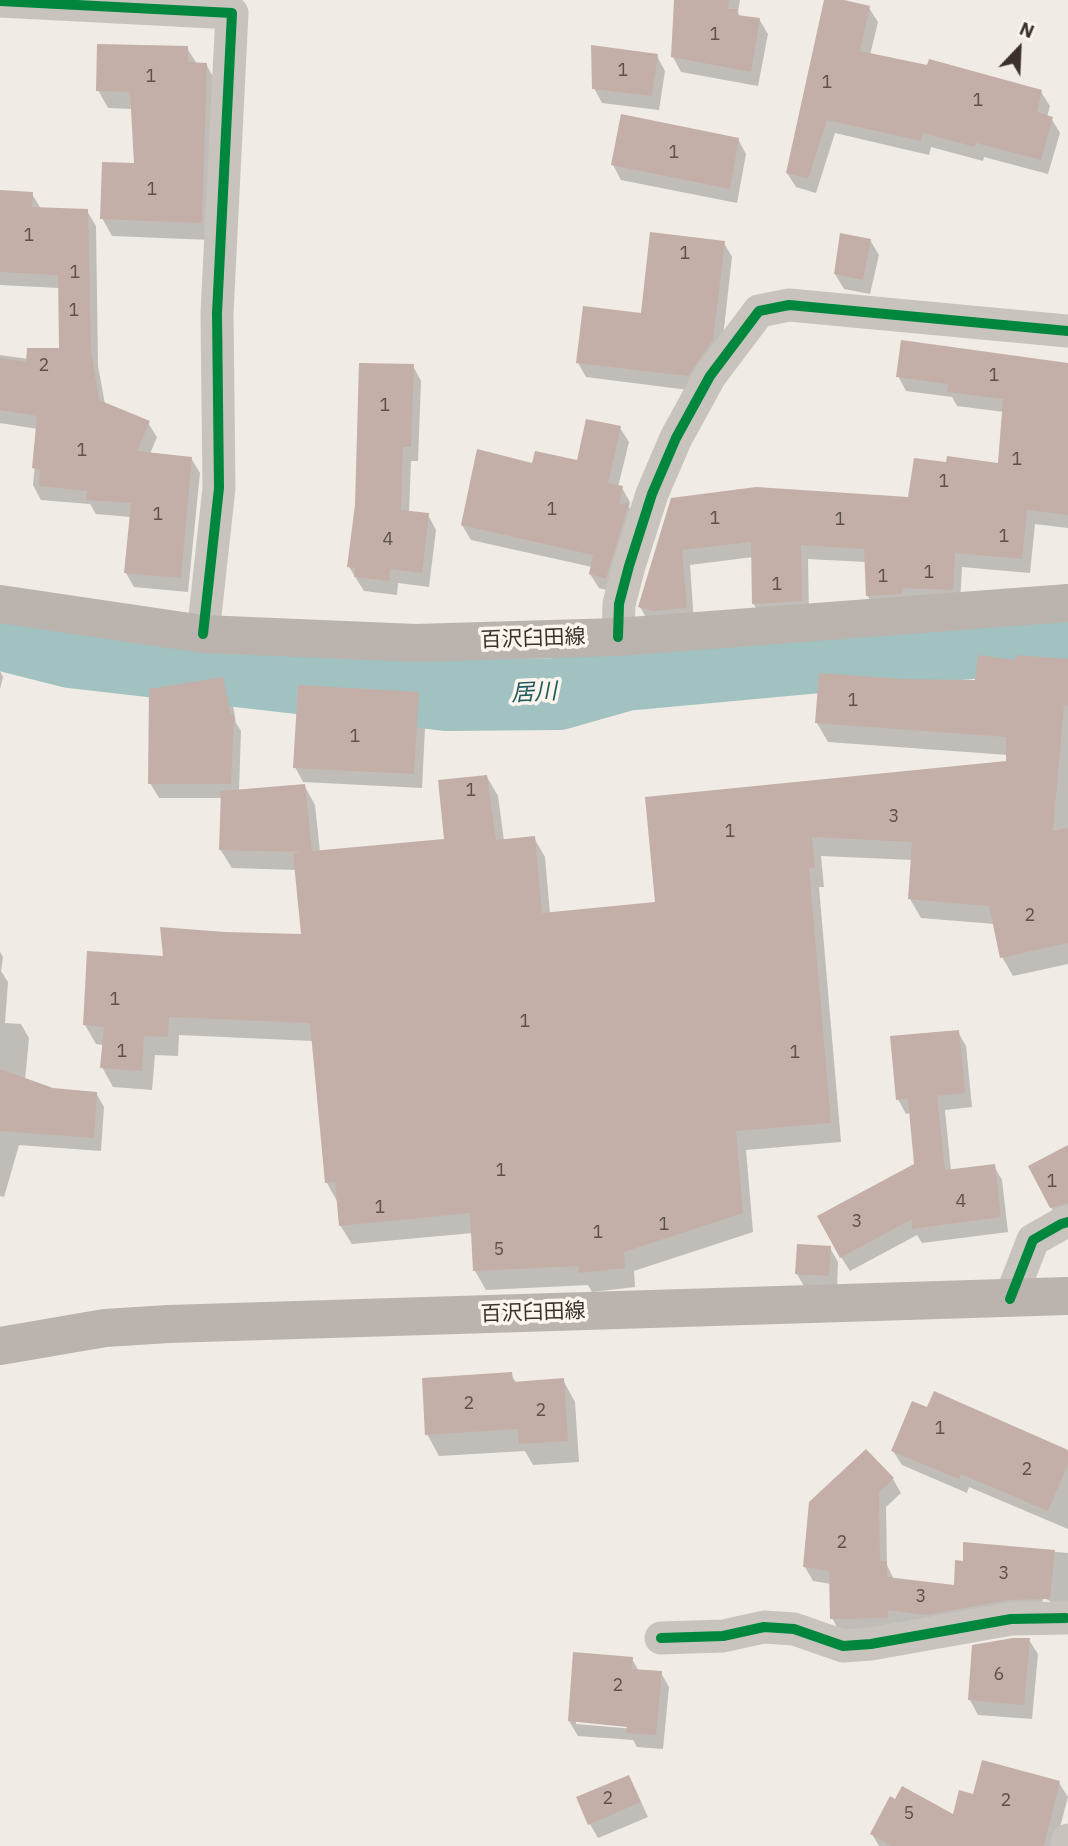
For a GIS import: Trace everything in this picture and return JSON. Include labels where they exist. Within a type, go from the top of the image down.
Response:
[{"type":"main road","name":"百沢臼田線","points":[[0,604],[203,634],[416,643],[618,637],[1068,603]]},
{"type":"main road","name":"百沢臼田線","points":[[0,1346],[105,1328],[169,1324],[1068,1296]]},
{"type":"street","points":[[0,1],[232,13],[217,313],[219,488],[203,634]]},
{"type":"street","points":[[618,637],[619,604],[652,494],[676,438],[710,376],[759,311],[789,305],[1068,331]]},
{"type":"street","points":[[1010,1298],[1033,1240],[1061,1224],[1068,1223]]},
{"type":"street","points":[[662,1638],[723,1636],[764,1627],[794,1629],[843,1646],[871,1644],[1011,1619],[1067,1612]]},
{"type":"street","points":[[1067,1846],[1068,1840]]},
{"type":"building","points":[[674,0],[729,0],[728,9],[738,9],[737,15],[760,18],[751,72],[671,57]]},
{"type":"building","points":[[824,0],[844,0],[870,6],[860,51],[927,65],[929,59],[1042,90],[1037,112],[1053,117],[1041,160],[923,133],[921,141],[827,120],[808,179],[786,173]]},
{"type":"building","points":[[97,44],[188,46],[188,62],[207,63],[202,223],[100,219],[102,162],[134,163],[130,92],[96,91]]},
{"type":"building","points":[[591,45],[658,54],[652,96],[592,89]]},
{"type":"building","points":[[621,114],[739,138],[730,189],[611,165]]},
{"type":"building","points":[[0,190],[33,192],[32,207],[88,209],[91,350],[99,400],[150,421],[137,451],[192,457],[181,578],[124,573],[131,503],[86,500],[87,491],[39,486],[40,470],[32,468],[37,416],[0,410],[0,358],[26,362],[27,348],[59,348],[58,275],[0,272]]},
{"type":"building","points":[[650,232],[725,241],[713,340],[688,376],[576,363],[583,306],[641,313]]},
{"type":"building","points":[[840,233],[871,239],[863,280],[834,274]]},
{"type":"building","points":[[901,340],[1068,363],[1068,515],[1027,510],[1022,559],[955,553],[953,590],[902,588],[902,594],[866,596],[864,549],[801,545],[802,601],[752,604],[751,542],[682,550],[687,608],[653,611],[638,607],[671,498],[756,487],[908,497],[914,458],[946,462],[947,456],[998,463],[1003,399],[947,392],[948,384],[896,377]]},
{"type":"building","points":[[359,363],[414,364],[411,447],[403,447],[401,510],[429,513],[422,573],[390,569],[389,581],[354,577],[355,568],[347,567],[355,505]]},
{"type":"building","points":[[586,419],[621,426],[608,483],[623,486],[619,504],[629,503],[606,579],[589,574],[593,555],[461,525],[477,449],[532,463],[535,451],[577,460]]},
{"type":"building","points":[[978,655],[1016,660],[1016,655],[1068,659],[1068,706],[1064,705],[1053,831],[1068,828],[1068,943],[1000,958],[989,906],[908,899],[912,842],[812,837],[815,868],[809,868],[831,1123],[736,1131],[743,1213],[624,1252],[625,1268],[579,1273],[578,1266],[473,1271],[470,1213],[339,1226],[335,1182],[325,1183],[310,1023],[169,1017],[168,1037],[144,1036],[142,1071],[100,1068],[104,1027],[83,1025],[87,951],[163,956],[160,927],[301,934],[293,853],[303,852],[219,850],[221,791],[305,784],[312,851],[444,839],[438,780],[487,775],[496,840],[535,836],[542,913],[655,902],[645,797],[1006,761],[1006,737],[815,723],[819,673],[904,679],[975,680]]},
{"type":"building","points":[[223,677],[231,715],[234,715],[231,784],[148,784],[149,689]]},
{"type":"building","points":[[298,685],[419,692],[414,774],[293,768]]},
{"type":"building","points":[[959,1030],[965,1093],[937,1096],[945,1170],[995,1164],[1001,1217],[912,1229],[912,1219],[840,1258],[817,1216],[914,1164],[908,1099],[896,1100],[890,1036]]},
{"type":"building","points":[[0,1069],[53,1088],[97,1092],[94,1138],[0,1131]]},
{"type":"building","points":[[1068,1145],[1068,1203],[1050,1208],[1028,1166]]},
{"type":"building","points":[[797,1244],[831,1246],[829,1276],[795,1274]]},
{"type":"building","points":[[512,1372],[513,1382],[564,1378],[568,1441],[519,1444],[518,1429],[425,1435],[422,1378]]},
{"type":"building","points":[[934,1391],[1068,1450],[1068,1464],[1048,1511],[961,1474],[959,1479],[891,1451],[912,1401],[927,1407]]},
{"type":"building","points":[[866,1449],[894,1478],[879,1492],[880,1561],[887,1561],[887,1577],[954,1585],[955,1560],[963,1561],[963,1542],[1055,1550],[1050,1599],[1008,1600],[926,1615],[888,1610],[888,1618],[830,1619],[829,1571],[803,1567],[809,1502]]},
{"type":"building","points":[[1030,1638],[1024,1705],[968,1700],[972,1645]]},
{"type":"building","points":[[573,1652],[633,1657],[632,1669],[662,1671],[656,1735],[626,1733],[627,1727],[568,1721]]},
{"type":"building","points":[[982,1760],[1060,1781],[1044,1846],[892,1846],[870,1834],[890,1796],[895,1799],[902,1786],[953,1814],[959,1790],[973,1794]]},
{"type":"building","points":[[629,1775],[641,1802],[588,1825],[576,1797]]},
{"type":"waterway","name":"居川","points":[[0,634],[70,652],[447,695],[558,694],[625,675],[1068,634]]},
{"type":"cycle path","points":[[0,1],[232,13],[217,313],[219,488],[203,634]]},
{"type":"cycle path","points":[[618,637],[619,604],[629,566],[652,494],[676,438],[710,376],[759,311],[789,305],[1068,331]]},
{"type":"cycle path","points":[[1010,1299],[1033,1240],[1068,1222]]},
{"type":"cycle path","points":[[661,1638],[723,1636],[764,1627],[794,1629],[843,1646],[871,1644],[1011,1619],[1066,1618]]}]
